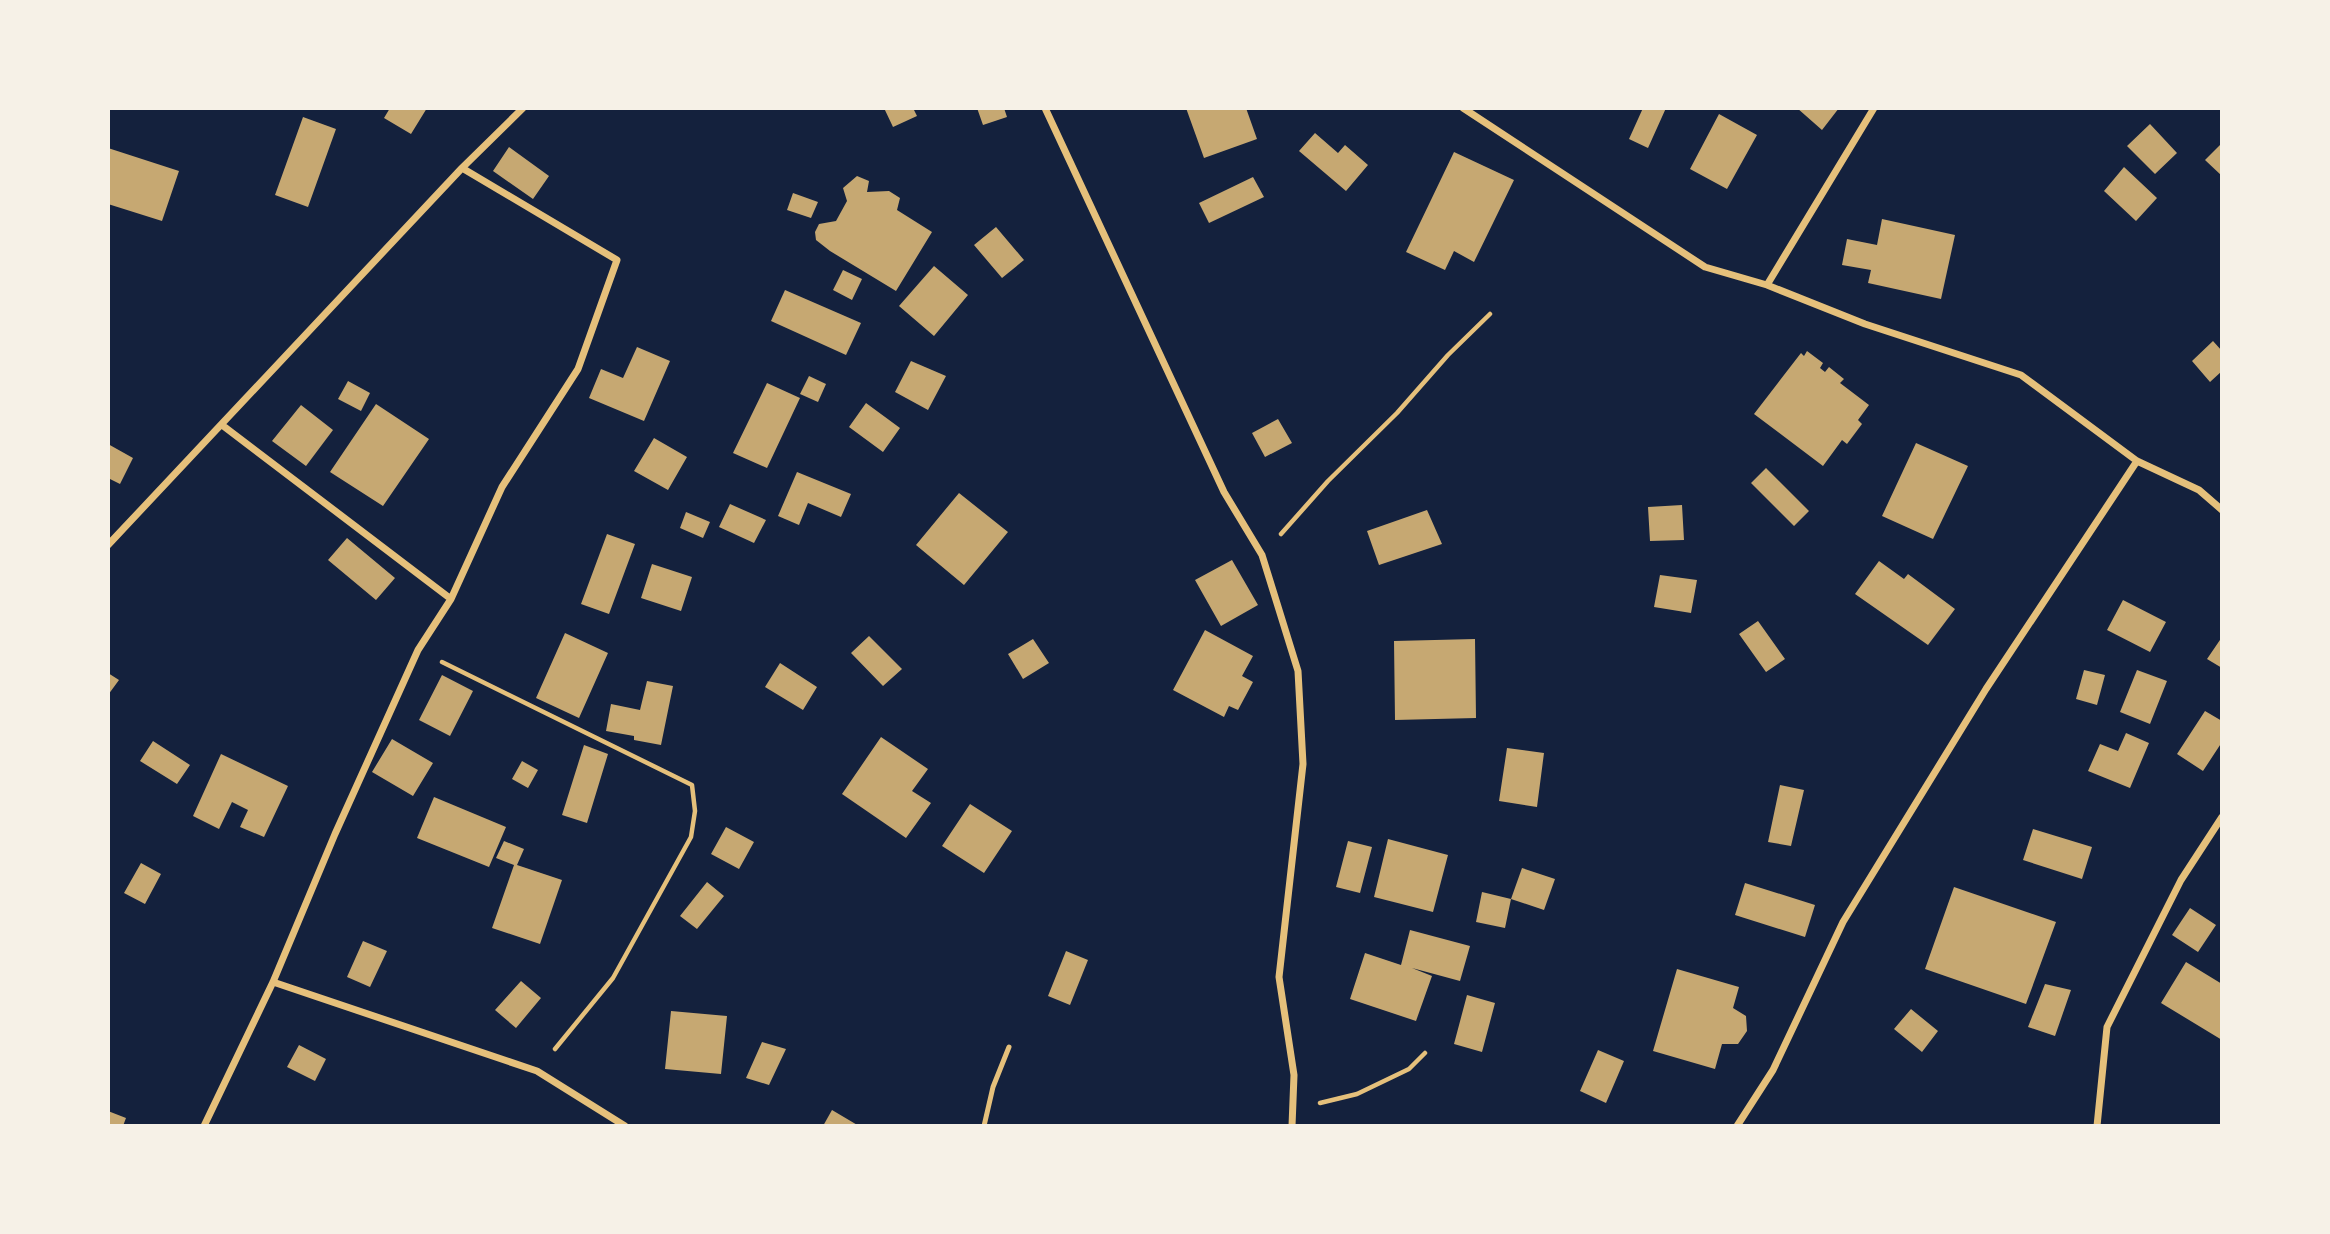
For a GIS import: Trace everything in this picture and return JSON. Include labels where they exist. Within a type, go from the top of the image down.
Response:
[{"type":"street","points":[[108,545],[462,168],[523,108]]},
{"type":"street","points":[[1045,108],[1224,492],[1262,555],[1298,671],[1303,764],[1279,977],[1294,1075],[1292,1125]]},
{"type":"street","points":[[1462,108],[1705,267],[1767,285],[1865,324],[2021,375],[2137,461],[2199,490],[2221,510]]},
{"type":"street","points":[[1767,285],[1874,108]]},
{"type":"street","points":[[204,1125],[273,982],[335,834],[418,650],[452,599],[502,487],[578,369],[617,260],[462,168]]},
{"type":"street","points":[[222,425],[452,599]]},
{"type":"street","points":[[1737,1125],[1773,1070],[1843,922],[1986,689],[2137,461]]},
{"type":"street","points":[[2097,1125],[2107,1027],[2181,880],[2221,817]]},
{"type":"street","points":[[273,982],[537,1071],[625,1125]]},
{"type":"lane","points":[[984,1125],[993,1087],[1009,1047]]},
{"type":"path","points":[[1262,555],[1328,481],[1397,413],[1448,355],[1490,314]]},
{"type":"path","points":[[418,650],[692,785],[695,811],[691,837],[612,978],[537,1071]]},
{"type":"path","points":[[1292,1110],[1357,1094],[1409,1069],[1424,1053]]},
{"type":"building","points":[[390,108],[427,108],[411,134],[384,118]]},
{"type":"building","points":[[884,108],[913,108],[917,116],[893,127]]},
{"type":"building","points":[[977,108],[1004,108],[1007,117],[983,125]]},
{"type":"building","points":[[1186,108],[1246,108],[1257,139],[1204,158]]},
{"type":"building","points":[[1643,108],[1666,108],[1648,148],[1629,139]]},
{"type":"building","points":[[1797,108],[1839,108],[1822,130]]},
{"type":"building","points":[[1719,114],[1757,135],[1727,189],[1690,169]]},
{"type":"building","points":[[303,117],[336,129],[308,207],[275,195]]},
{"type":"building","points":[[2150,124],[2177,153],[2155,174],[2127,146]]},
{"type":"building","points":[[1315,133],[1338,153],[1345,145],[1368,165],[1346,191],[1299,151]]},
{"type":"building","points":[[2222,143],[2222,176],[2205,160]]},
{"type":"building","points":[[509,147],[549,176],[533,199],[493,171]]},
{"type":"building","points":[[108,148],[179,171],[162,221],[108,204]]},
{"type":"building","points":[[1454,152],[1514,180],[1474,262],[1454,251],[1445,270],[1406,252]]},
{"type":"building","points":[[2124,167],[2157,198],[2136,221],[2104,191]]},
{"type":"building","points":[[857,176],[869,181],[867,192],[889,191],[900,198],[897,210],[932,232],[896,291],[816,240],[815,232],[819,224],[836,221],[847,201],[843,188]]},
{"type":"building","points":[[1253,177],[1264,197],[1209,223],[1199,203]]},
{"type":"building","points":[[793,193],[818,202],[811,218],[787,210]]},
{"type":"building","points":[[1882,219],[1955,235],[1941,299],[1868,283],[1871,270],[1842,265],[1847,239],[1877,245]]},
{"type":"building","points":[[996,227],[1024,260],[1002,278],[974,245]]},
{"type":"building","points":[[934,266],[968,295],[934,336],[899,306]]},
{"type":"building","points":[[843,270],[862,279],[852,300],[833,290]]},
{"type":"building","points":[[785,290],[861,323],[846,355],[771,321]]},
{"type":"building","points":[[2213,341],[2222,351],[2222,371],[2210,382],[2192,361]]},
{"type":"building","points":[[637,347],[670,361],[644,421],[589,398],[601,369],[623,378]]},
{"type":"building","points":[[1807,351],[1823,363],[1820,368],[1825,372],[1829,367],[1844,379],[1840,383],[1869,405],[1858,420],[1862,424],[1847,444],[1842,440],[1823,466],[1754,414],[1801,353],[1804,356]]},
{"type":"building","points":[[911,361],[946,376],[928,410],[895,392]]},
{"type":"building","points":[[809,376],[826,384],[818,402],[800,394]]},
{"type":"building","points":[[348,381],[370,393],[361,411],[338,399]]},
{"type":"building","points":[[767,383],[800,398],[767,468],[733,453]]},
{"type":"building","points":[[866,403],[900,428],[883,452],[849,427]]},
{"type":"building","points":[[376,404],[429,439],[383,506],[330,472]]},
{"type":"building","points":[[301,405],[333,430],[306,466],[272,441]]},
{"type":"building","points":[[1278,419],[1292,443],[1265,457],[1252,433]]},
{"type":"building","points":[[654,438],[687,457],[668,490],[634,471]]},
{"type":"building","points":[[1916,443],[1968,466],[1933,539],[1882,516]]},
{"type":"building","points":[[108,444],[133,458],[120,484],[108,478]]},
{"type":"building","points":[[1766,468],[1809,511],[1794,526],[1751,483]]},
{"type":"building","points":[[797,472],[851,494],[841,517],[808,503],[799,525],[778,516]]},
{"type":"building","points":[[959,493],[1008,532],[964,585],[916,545]]},
{"type":"building","points":[[730,504],[766,520],[754,543],[719,527]]},
{"type":"building","points":[[1682,505],[1684,540],[1650,541],[1648,507]]},
{"type":"building","points":[[1427,510],[1442,544],[1379,565],[1367,531]]},
{"type":"building","points":[[686,512],[710,522],[703,538],[680,528]]},
{"type":"building","points":[[607,534],[635,544],[609,614],[581,604]]},
{"type":"building","points":[[347,538],[395,578],[376,600],[328,560]]},
{"type":"building","points":[[1232,560],[1258,605],[1221,626],[1195,580]]},
{"type":"building","points":[[1879,561],[1904,579],[1908,574],[1955,609],[1928,645],[1855,594]]},
{"type":"building","points":[[652,564],[692,577],[681,611],[641,598]]},
{"type":"building","points":[[1660,575],[1697,580],[1691,613],[1654,607]]},
{"type":"building","points":[[2123,600],[2166,622],[2150,652],[2107,630]]},
{"type":"building","points":[[1758,621],[1785,659],[1766,672],[1739,634]]},
{"type":"building","points":[[1205,630],[1253,656],[1242,676],[1253,682],[1238,710],[1229,706],[1224,717],[1173,690]]},
{"type":"building","points":[[565,633],[608,653],[579,718],[536,698]]},
{"type":"building","points":[[869,636],[902,669],[883,686],[851,653]]},
{"type":"building","points":[[2222,637],[2222,668],[2207,659]]},
{"type":"building","points":[[1033,639],[1049,663],[1023,679],[1008,654]]},
{"type":"building","points":[[1475,639],[1476,718],[1395,720],[1394,641]]},
{"type":"building","points":[[780,663],[817,687],[803,710],[765,687]]},
{"type":"building","points":[[2084,670],[2105,675],[2097,705],[2076,699]]},
{"type":"building","points":[[2137,670],[2167,681],[2150,724],[2120,712]]},
{"type":"building","points":[[108,673],[119,680],[108,695]]},
{"type":"building","points":[[442,675],[473,691],[450,736],[419,720]]},
{"type":"building","points":[[647,681],[673,686],[661,745],[606,731],[611,704],[640,710]]},
{"type":"building","points":[[2205,711],[2222,721],[2222,742],[2203,771],[2177,754]]},
{"type":"building","points":[[2126,733],[2149,743],[2130,788],[2088,771],[2100,744],[2118,751]]},
{"type":"building","points":[[881,737],[928,769],[912,791],[931,803],[906,838],[842,794]]},
{"type":"building","points":[[392,739],[433,763],[413,796],[372,772]]},
{"type":"building","points":[[153,741],[190,765],[177,784],[140,761]]},
{"type":"building","points":[[584,745],[608,754],[587,823],[562,815]]},
{"type":"building","points":[[1507,748],[1544,753],[1537,807],[1499,801]]},
{"type":"building","points":[[221,754],[288,786],[264,837],[240,827],[248,810],[232,802],[219,829],[193,816]]},
{"type":"building","points":[[522,761],[538,770],[528,788],[512,779]]},
{"type":"building","points":[[1780,785],[1804,790],[1791,846],[1768,842]]},
{"type":"building","points":[[434,797],[506,827],[489,867],[417,838]]},
{"type":"building","points":[[970,804],[1012,831],[984,873],[942,846]]},
{"type":"building","points":[[726,827],[754,842],[739,869],[711,854]]},
{"type":"building","points":[[2033,829],[2092,847],[2082,879],[2023,860]]},
{"type":"building","points":[[1388,839],[1448,855],[1433,912],[1374,897]]},
{"type":"building","points":[[504,841],[524,849],[517,865],[562,880],[540,944],[492,928],[514,865],[496,858]]},
{"type":"building","points":[[1348,841],[1372,847],[1360,893],[1336,887]]},
{"type":"building","points":[[141,863],[161,874],[145,904],[124,893]]},
{"type":"building","points":[[1522,868],[1555,879],[1544,910],[1511,899]]},
{"type":"building","points":[[707,882],[724,896],[697,929],[680,916]]},
{"type":"building","points":[[1745,883],[1815,905],[1805,937],[1735,915]]},
{"type":"building","points":[[1954,887],[2056,922],[2026,1004],[1925,969]]},
{"type":"building","points":[[1482,892],[1511,899],[1505,928],[1476,922]]},
{"type":"building","points":[[2190,908],[2216,925],[2198,952],[2172,935]]},
{"type":"building","points":[[1410,930],[1470,946],[1460,981],[1412,968],[1432,976],[1416,1021],[1350,999],[1365,953],[1401,965]]},
{"type":"building","points":[[363,941],[387,951],[370,987],[347,977]]},
{"type":"building","points":[[1066,951],[1088,960],[1070,1005],[1048,996]]},
{"type":"building","points":[[2186,962],[2222,984],[2222,1040],[2161,1003]]},
{"type":"building","points":[[1677,969],[1739,987],[1733,1008],[1746,1016],[1747,1031],[1738,1044],[1722,1044],[1715,1069],[1653,1051]]},
{"type":"building","points":[[521,981],[541,998],[516,1028],[495,1010]]},
{"type":"building","points":[[2045,984],[2071,990],[2055,1036],[2028,1027]]},
{"type":"building","points":[[1467,995],[1495,1003],[1482,1052],[1454,1044]]},
{"type":"building","points":[[1911,1009],[1938,1031],[1922,1052],[1894,1029]]},
{"type":"building","points":[[671,1011],[727,1016],[721,1074],[665,1069]]},
{"type":"building","points":[[762,1042],[786,1049],[769,1085],[746,1078]]},
{"type":"building","points":[[299,1045],[326,1059],[315,1081],[287,1067]]},
{"type":"building","points":[[1598,1050],[1624,1061],[1606,1103],[1580,1091]]},
{"type":"building","points":[[832,1110],[859,1126],[823,1126]]},
{"type":"building","points":[[108,1111],[126,1118],[123,1126],[108,1126]]}]
